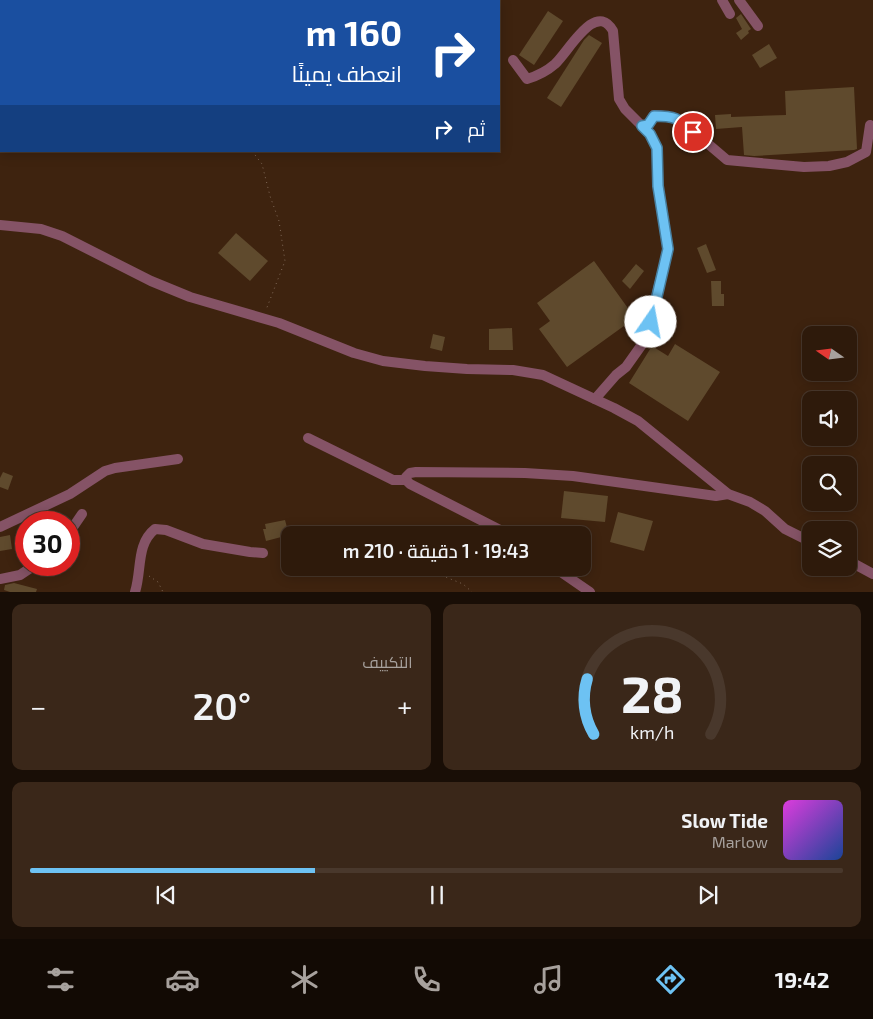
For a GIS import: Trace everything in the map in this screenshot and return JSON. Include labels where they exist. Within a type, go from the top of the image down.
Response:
[{"type":"street","points":[[722,0],[730,14]]},
{"type":"street","points":[[739,0],[758,26]]},
{"type":"street","points":[[513,60],[527,79],[539,75],[555,64],[593,18],[600,16],[608,21],[612,31],[619,99],[625,109],[650,134],[657,148],[658,186],[668,249],[648,336],[626,368],[616,375],[595,399]]},
{"type":"street","points":[[642,126],[648,125],[654,116],[672,118],[680,120],[727,160],[812,167],[847,162],[866,152],[870,125]]},
{"type":"street","points":[[0,224],[40,229],[62,236],[151,282],[190,297],[264,318],[340,348],[383,361],[467,369],[513,370],[542,375],[638,421],[728,494],[750,502],[765,511],[785,529],[802,538]]},
{"type":"street","points":[[308,438],[393,480],[406,480],[410,484],[492,526]]},
{"type":"street","points":[[0,527],[70,494],[105,471],[132,465],[178,459]]},
{"type":"street","points":[[406,480],[408,474],[416,472],[525,473],[573,476],[716,496],[728,494]]},
{"type":"street","points":[[135,592],[140,571],[143,542],[155,529],[166,530],[204,544],[263,553]]},
{"type":"street","points":[[857,565],[873,574]]},
{"type":"street","points":[[0,579],[15,576]]},
{"type":"street","points":[[567,576],[590,592]]},
{"type":"path","points":[[253,152],[262,164],[279,221],[285,260],[264,318]]},
{"type":"path","points":[[140,571],[158,582],[163,592]]},
{"type":"path","points":[[443,576],[463,584],[472,592]]},
{"type":"building","points":[[548,11],[563,21],[534,65],[519,55]]},
{"type":"building","points":[[741,14],[751,29],[741,40],[736,33],[742,29],[736,18]]},
{"type":"building","points":[[589,35],[602,43],[561,107],[547,98]]},
{"type":"building","points":[[769,44],[777,58],[760,68],[752,55]]},
{"type":"building","points":[[854,87],[857,149],[854,150],[744,155],[742,127],[716,129],[715,115],[731,114],[731,117],[786,115],[785,91]]},
{"type":"building","points":[[236,233],[268,261],[250,281],[218,253]]},
{"type":"building","points":[[706,244],[716,270],[707,273],[697,248]]},
{"type":"building","points":[[594,261],[635,318],[567,367],[539,329],[550,321],[537,303]]},
{"type":"building","points":[[636,264],[644,271],[630,289],[622,281]]},
{"type":"building","points":[[711,281],[721,281],[721,294],[724,294],[724,306],[712,306]]},
{"type":"building","points":[[512,328],[513,350],[489,350],[489,329]]},
{"type":"building","points":[[433,334],[445,337],[442,351],[430,348]]},
{"type":"building","points":[[675,344],[720,372],[688,421],[629,383],[652,346],[668,356]]},
{"type":"building","points":[[3,472],[13,476],[8,490],[0,487],[0,478]]},
{"type":"building","points":[[564,491],[608,496],[605,522],[561,518]]},
{"type":"building","points":[[618,512],[653,521],[644,551],[610,542]]},
{"type":"building","points":[[285,520],[287,526],[281,526],[281,537],[266,541],[263,529],[266,529],[265,524]]},
{"type":"building","points":[[10,535],[12,549],[0,551],[0,537]]},
{"type":"building","points":[[14,583],[37,589],[36,592],[10,592],[4,590],[5,585]]},
{"type":"route","points":[[651,322],[668,249],[658,186],[657,148],[650,134],[642,126],[648,125],[654,116],[664,116],[680,120],[693,132]]}]
